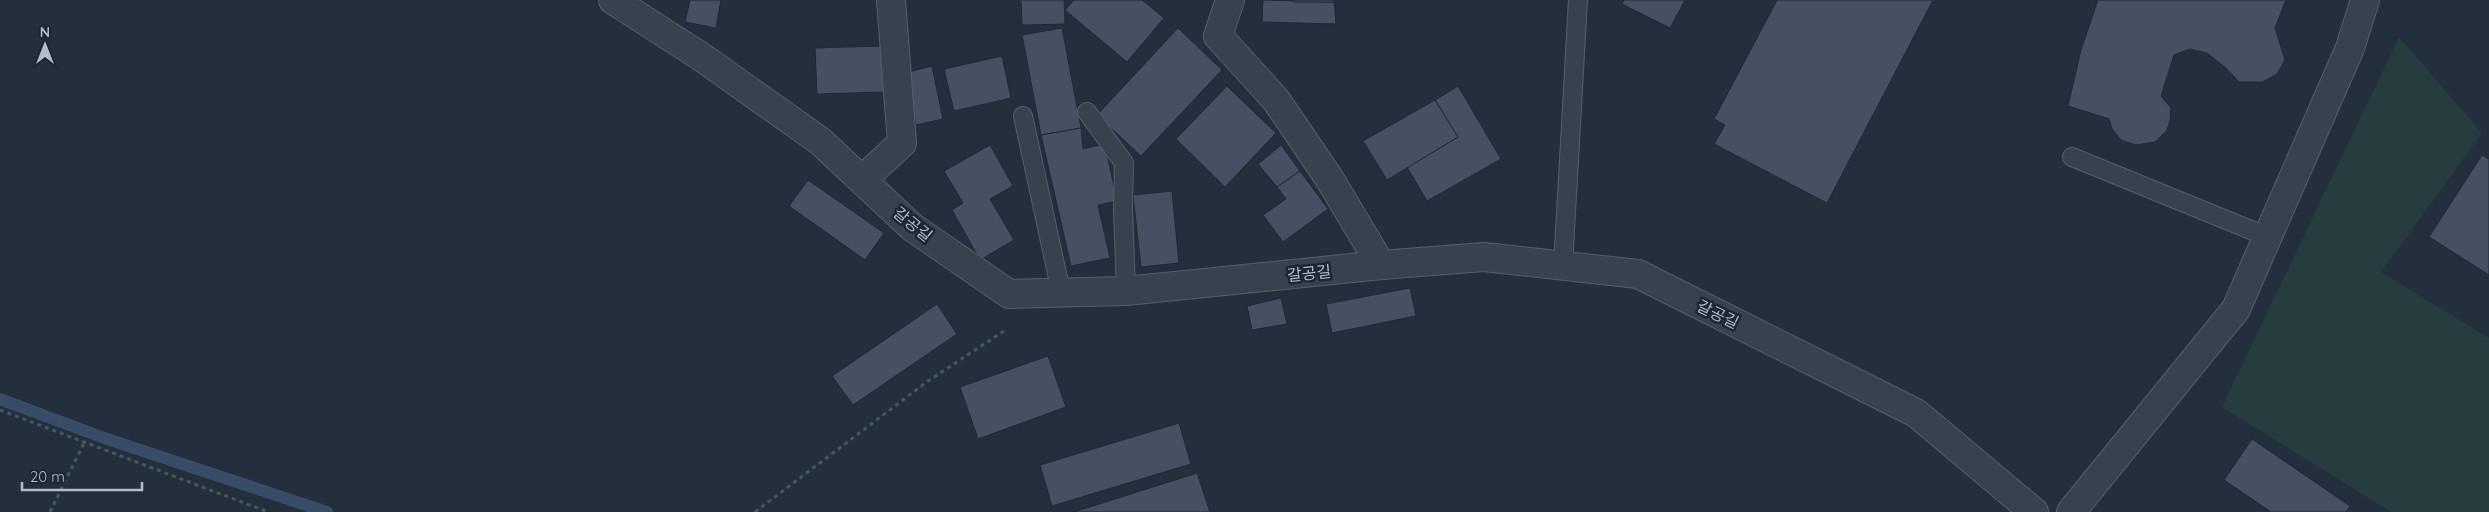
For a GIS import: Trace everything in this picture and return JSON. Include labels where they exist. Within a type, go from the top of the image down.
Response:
[{"type":"street","name":"갈공길","points":[[613,0],[703,58],[820,141],[912,226],[1009,294],[1126,291],[1381,265],[1484,257],[1638,274],[1916,413],[2034,512]]},
{"type":"street","points":[[862,180],[902,143],[891,0]]},
{"type":"street","points":[[1230,0],[1218,36],[1276,100],[1329,178],[1381,265]]},
{"type":"street","points":[[2071,512],[2236,309],[2350,48],[2365,0]]},
{"type":"lane","points":[[1563,266],[1578,0]]},
{"type":"lane","points":[[1087,112],[1124,163],[1122,209],[1126,291]]},
{"type":"lane","points":[[1023,116],[1061,292]]},
{"type":"lane","points":[[2072,157],[2268,237]]},
{"type":"path","points":[[755,512],[928,381],[1014,324]]},
{"type":"path","points":[[0,410],[268,512]]},
{"type":"path","points":[[50,512],[84,443]]},
{"type":"green space","points":[[2399,37],[2482,133],[2381,272],[2489,338],[2489,512],[2391,512],[2222,407]]},
{"type":"building","points":[[690,0],[721,0],[716,28],[685,22]]},
{"type":"building","points":[[1021,0],[1064,0],[1065,24],[1022,25]]},
{"type":"building","points":[[1074,0],[1142,0],[1164,18],[1127,62],[1065,10]]},
{"type":"building","points":[[1263,0],[1334,2],[1336,24],[1262,22]]},
{"type":"building","points":[[1294,0],[1334,0],[1334,2],[1294,2]]},
{"type":"building","points":[[1624,0],[1685,0],[1670,28],[1622,4]]},
{"type":"building","points":[[1777,0],[1933,0],[1827,203],[1714,144],[1725,125],[1714,119]]},
{"type":"building","points":[[2098,0],[2286,0],[2275,28],[2285,60],[2277,74],[2262,82],[2239,82],[2226,68],[2207,53],[2190,49],[2174,55],[2161,96],[2171,108],[2167,130],[2155,142],[2136,145],[2121,140],[2112,129],[2109,119],[2068,106],[2081,50]]},
{"type":"building","points":[[1062,28],[1081,128],[1041,135],[1022,35]]},
{"type":"building","points":[[1178,28],[1222,70],[1141,156],[1097,115]]},
{"type":"building","points":[[884,46],[885,92],[817,94],[815,48]]},
{"type":"building","points":[[1002,56],[1011,98],[954,111],[944,69]]},
{"type":"building","points":[[932,66],[943,119],[916,125],[905,73]]},
{"type":"building","points":[[1227,86],[1276,133],[1225,187],[1176,139]]},
{"type":"building","points":[[1458,86],[1501,159],[1427,201],[1407,167],[1458,137],[1435,100]]},
{"type":"building","points":[[1435,100],[1458,137],[1387,180],[1363,141]]},
{"type":"building","points":[[1081,128],[1083,149],[1105,144],[1117,201],[1098,205],[1110,258],[1071,266],[1041,135]]},
{"type":"building","points":[[990,145],[1013,186],[990,199],[1014,240],[980,260],[952,210],[963,203],[944,171]]},
{"type":"building","points":[[1281,145],[1300,171],[1277,187],[1258,164]]},
{"type":"building","points":[[2482,155],[2489,159],[2489,275],[2429,237]]},
{"type":"building","points":[[1300,171],[1328,209],[1283,242],[1263,215],[1286,199],[1277,187]]},
{"type":"building","points":[[808,180],[884,233],[865,260],[789,206]]},
{"type":"building","points":[[1172,191],[1179,263],[1141,267],[1133,195]]},
{"type":"building","points":[[1410,288],[1416,316],[1332,333],[1326,304]]},
{"type":"building","points":[[1281,298],[1287,324],[1252,330],[1247,306]]},
{"type":"building","points":[[937,304],[957,334],[853,405],[832,376]]},
{"type":"building","points":[[1048,356],[1066,407],[978,439],[960,387]]},
{"type":"building","points":[[1179,423],[1191,464],[1052,506],[1040,465]]},
{"type":"building","points":[[2252,439],[2350,506],[2346,512],[2271,512],[2224,480]]},
{"type":"building","points":[[1197,473],[1210,512],[1074,512]]},
{"type":"waterway","points":[[0,399],[107,439],[327,512]]}]
